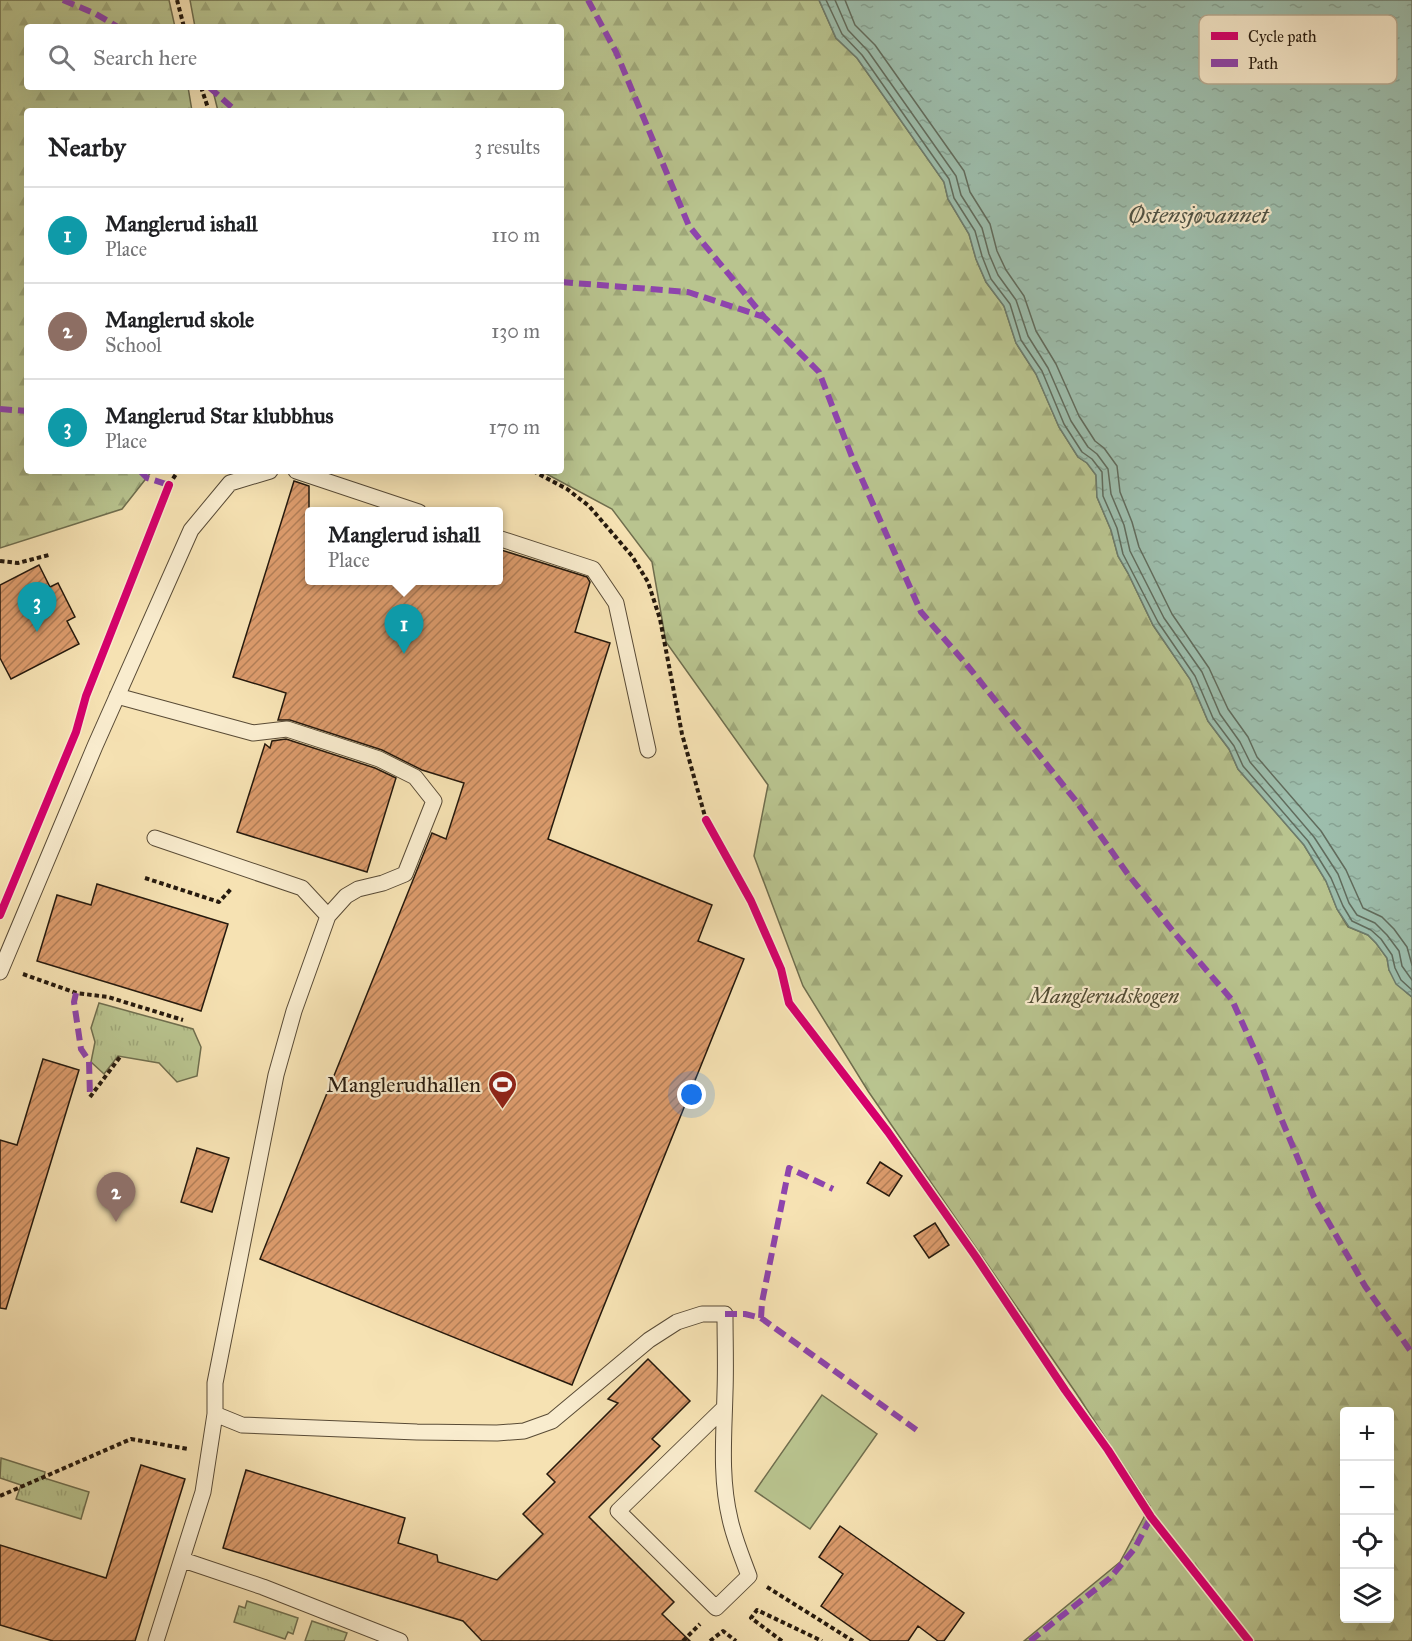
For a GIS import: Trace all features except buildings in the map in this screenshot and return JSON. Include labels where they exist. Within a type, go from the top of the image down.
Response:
[{"type":"lane","points":[[0,972],[117,696],[191,530],[230,483],[260,474]]},
{"type":"lane","points":[[305,474],[404,507]]},
{"type":"lane","points":[[503,540],[593,569],[616,603],[648,750]]},
{"type":"lane","points":[[117,696],[254,733],[287,729],[379,759],[415,777],[434,801],[405,874],[383,883],[358,889],[346,896],[328,916],[294,1011],[276,1074],[215,1383],[215,1414],[203,1492],[156,1641]]},
{"type":"lane","points":[[155,838],[302,888],[328,916]]},
{"type":"lane","points":[[215,1414],[242,1425],[497,1434],[524,1431],[552,1421],[649,1340],[677,1322],[702,1314],[726,1314],[723,1480],[730,1521],[749,1576],[716,1608],[618,1511],[724,1408]]},
{"type":"lane","points":[[183,1560],[263,1587],[400,1641]]},
{"type":"path","points":[[177,0],[183,24]]},
{"type":"path","points":[[202,90],[208,108]]},
{"type":"path","points":[[165,494],[176,474]]},
{"type":"path","points":[[0,561],[18,562],[48,555]]},
{"type":"path","points":[[706,820],[712,829]]},
{"type":"path","points":[[145,878],[219,902],[249,870]]},
{"type":"path","points":[[20,972],[76,993],[108,997],[183,1020]]},
{"type":"path","points":[[90,1097],[120,1057]]},
{"type":"path","points":[[0,1496],[130,1439],[209,1452]]},
{"type":"path","points":[[749,1576],[853,1641]]},
{"type":"path","points":[[782,1641],[751,1618],[757,1610],[822,1641]]},
{"type":"path","points":[[710,1641],[723,1631],[736,1641]]},
{"type":"green space","points":[[0,0],[169,0],[174,24],[24,24],[24,90],[188,90],[192,108],[24,108],[24,474],[150,474],[122,509],[0,548]]},
{"type":"green space","name":"Manglerudskogen","points":[[190,0],[819,0],[836,38],[857,58],[944,182],[948,199],[969,234],[986,282],[1004,306],[1016,343],[1036,374],[1059,427],[1078,457],[1087,463],[1096,475],[1097,497],[1111,530],[1118,556],[1153,625],[1190,679],[1208,721],[1229,749],[1238,769],[1304,845],[1326,881],[1337,909],[1348,927],[1368,935],[1376,943],[1387,958],[1389,970],[1412,997],[1412,1641],[1024,1641],[1120,1562],[1150,1506],[1076,1393],[868,1091],[803,986],[754,856],[768,785],[666,642],[652,562],[612,509],[547,474],[564,474],[564,108],[217,108],[213,90],[564,90],[564,24],[194,24]]},
{"type":"green space","points":[[99,1003],[193,1029],[201,1047],[197,1076],[177,1082],[159,1063],[118,1056],[104,1074],[91,1062],[95,1042],[91,1028]]},
{"type":"green space","points":[[822,1395],[877,1434],[810,1529],[755,1491]]},
{"type":"green space","points":[[1,1458],[45,1472],[44,1478],[89,1492],[81,1519],[16,1499],[21,1485],[0,1478]]},
{"type":"green space","points":[[247,1601],[298,1618],[293,1634],[288,1632],[285,1639],[234,1622],[239,1606],[245,1608]]},
{"type":"green space","points":[[312,1621],[347,1633],[344,1641],[305,1641]]},
{"type":"water","name":"Østensjøvannet","points":[[819,0],[1412,0],[1412,997],[1396,984],[1389,970],[1387,958],[1376,943],[1368,935],[1349,927],[1337,909],[1326,881],[1304,845],[1238,769],[1229,749],[1208,721],[1190,679],[1153,625],[1118,556],[1111,530],[1097,497],[1096,475],[1087,463],[1078,457],[1059,427],[1036,374],[1016,343],[1004,306],[986,282],[969,234],[948,199],[944,182],[857,58],[836,38]]},
{"type":"marked path","points":[[63,0],[113,24]]},
{"type":"marked path","points":[[588,0],[616,52],[689,226],[764,317],[819,372],[852,457],[921,612],[967,665],[1076,801],[1127,873],[1172,930],[1232,1000],[1261,1064],[1314,1197],[1365,1286],[1412,1353]]},
{"type":"marked path","points":[[212,90],[233,108]]},
{"type":"marked path","points":[[564,282],[688,292],[764,317]]},
{"type":"marked path","points":[[0,409],[24,411]]},
{"type":"marked path","points":[[143,474],[147,478],[169,485]]},
{"type":"marked path","points":[[76,993],[74,1002],[81,1049],[89,1061],[90,1097]]},
{"type":"marked path","points":[[761,1318],[762,1302],[789,1168],[833,1189]]},
{"type":"marked path","points":[[725,1314],[745,1314],[761,1318],[918,1431]]},
{"type":"marked path","points":[[1030,1641],[1110,1578],[1135,1548],[1151,1517]]},
{"type":"cycle path","points":[[0,915],[76,732],[86,696],[169,485]]},
{"type":"cycle path","points":[[706,820],[751,901],[781,969],[789,1003],[888,1132],[1108,1450],[1151,1517],[1249,1641]]},
{"type":"place","name":"Manglerud Star klubbhus","points":[[37,632]]},
{"type":"place","name":"Manglerud ishall","points":[[404,654]]},
{"type":"place","name":"Manglerudhallen","points":[[502,1110]]},
{"type":"place","name":"Manglerud skole","points":[[116,1222]]}]
